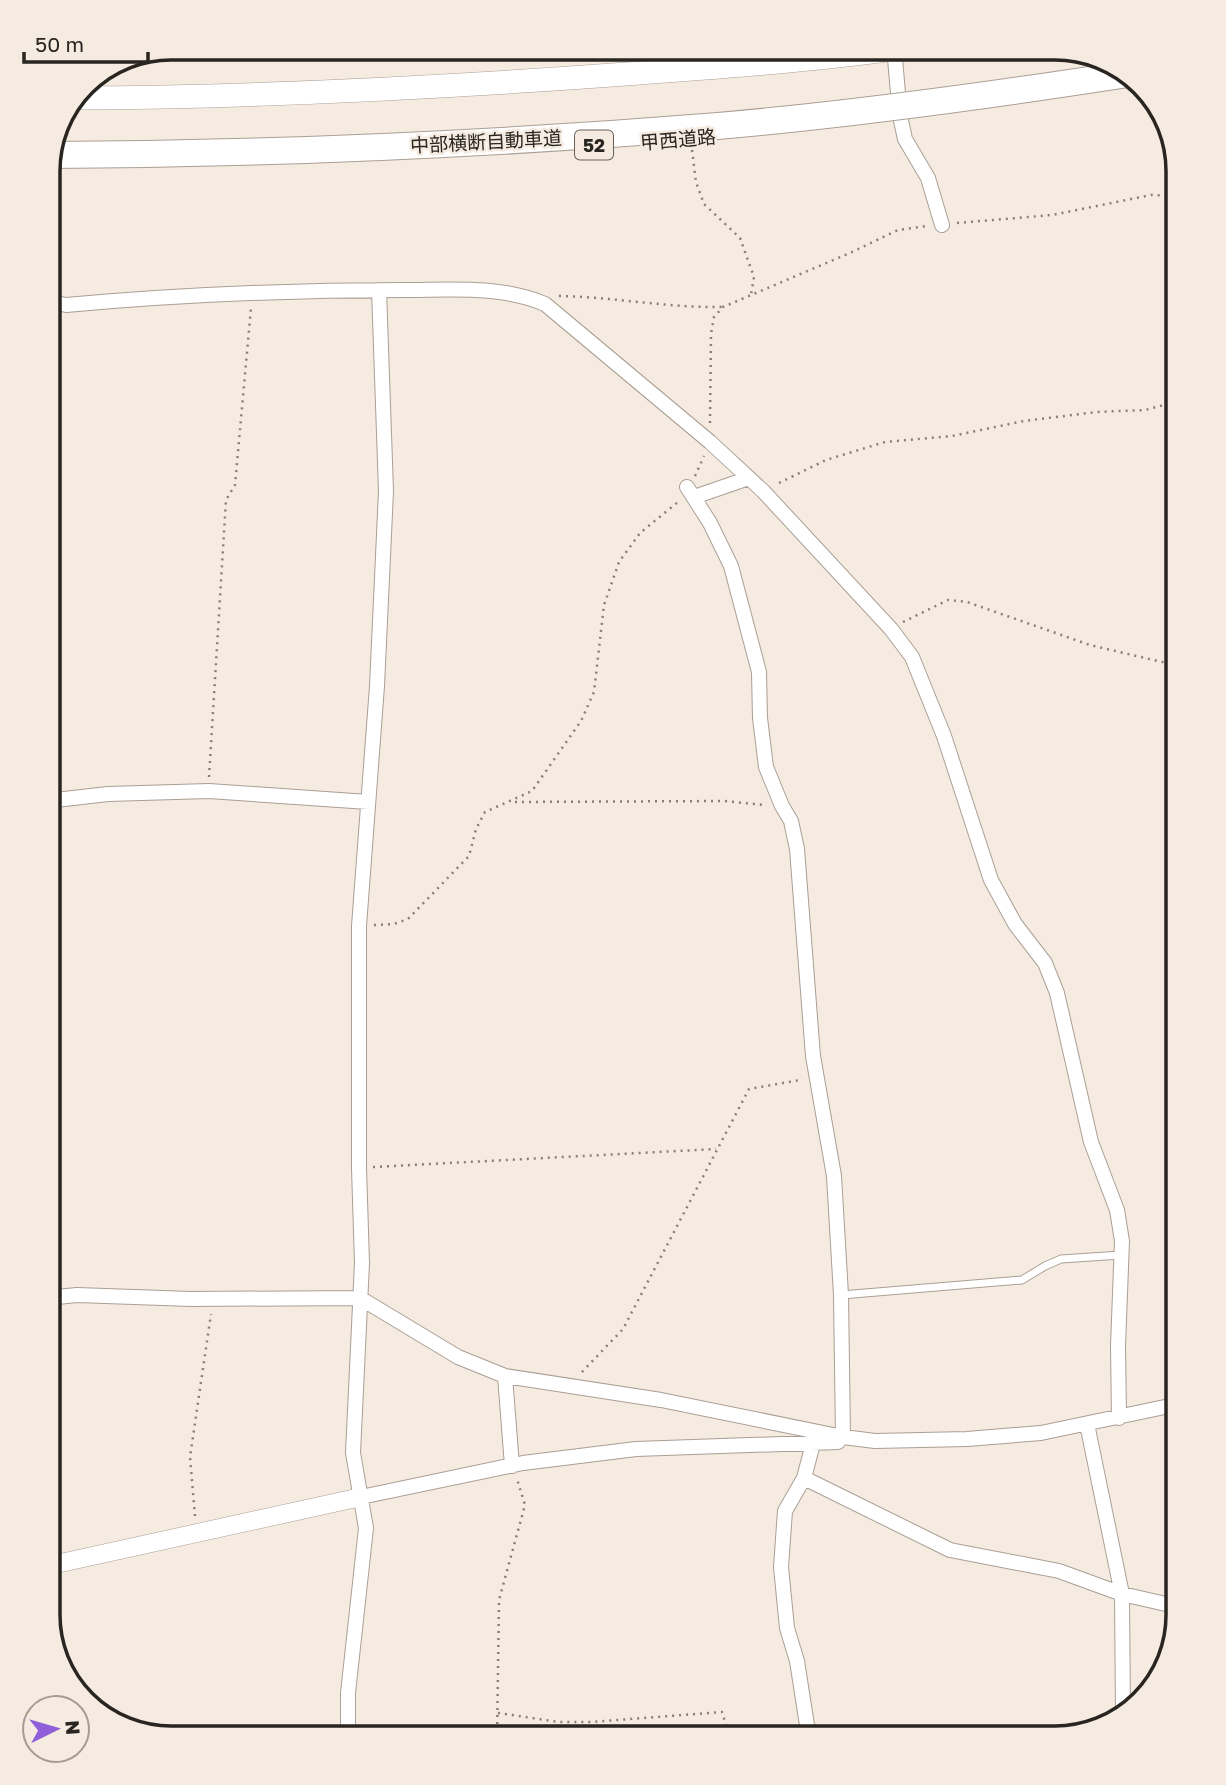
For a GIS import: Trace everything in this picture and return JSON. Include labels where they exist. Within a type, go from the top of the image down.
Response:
[{"type":"highway","points":[[87,98],[349,92],[676,70],[777,60]]},
{"type":"highway","name":"中部横断自動車道","points":[[63,142],[261,140],[719,111],[1092,66]]},
{"type":"highway","name":"中部横断自動車道","points":[[61,155],[274,152],[491,142],[720,126],[993,94],[1114,76]]},
{"type":"highway","name":"甲西道路","points":[[60,167],[208,166],[690,139],[901,116],[1126,85]]},
{"type":"street","points":[[670,60],[676,70]]},
{"type":"street","points":[[899,60],[901,116],[905,139],[928,178],[942,225]]},
{"type":"street","points":[[348,1725],[348,1693],[366,1528],[353,1453],[362,1262],[359,1168],[359,926],[377,686],[386,491],[379,290]]},
{"type":"street","points":[[60,304],[252,292],[491,290],[525,295],[545,304],[710,442],[763,491],[891,629],[912,657],[944,736],[991,880],[1015,924],[1045,962],[1057,993],[1091,1142],[1117,1210],[1122,1241],[1118,1346],[1119,1418]]},
{"type":"street","points":[[749,478],[691,492],[731,566],[759,672],[760,718],[766,767],[791,821],[797,849],[817,1077],[834,1176],[841,1296],[843,1437]]},
{"type":"street","points":[[60,800],[108,794],[209,791],[368,802]]},
{"type":"street","points":[[60,1296],[360,1298],[458,1357],[505,1376],[661,1400],[815,1437],[875,1441],[1041,1433],[1166,1407]]},
{"type":"street","points":[[505,1376],[512,1466]]},
{"type":"street","points":[[1087,1424],[1122,1594],[1123,1703]]},
{"type":"street","points":[[807,1726],[797,1661],[787,1628],[781,1567],[785,1511],[804,1478],[815,1437]]},
{"type":"street","points":[[60,1563],[512,1466],[636,1449],[815,1437],[875,1441]]},
{"type":"street","points":[[804,1478],[950,1550],[1059,1571],[1122,1594],[1166,1603]]},
{"type":"lane","points":[[841,1296],[1022,1280],[1062,1259],[1122,1255]]},
{"type":"path","points":[[690,139],[696,182],[704,204],[740,238],[754,277],[751,295]]},
{"type":"path","points":[[359,926],[394,924],[408,919],[470,856],[476,829],[485,812],[532,791],[581,721],[594,692],[604,606],[619,562],[640,533],[691,492],[710,442],[711,334],[713,317],[723,307],[898,230],[1052,215],[1152,195],[1166,196]]},
{"type":"path","points":[[209,791],[226,500],[235,485],[252,292]]},
{"type":"path","points":[[525,295],[606,297],[641,303],[723,307]]},
{"type":"path","points":[[763,491],[826,460],[885,442],[952,436],[1036,419],[1145,410],[1166,404]]},
{"type":"path","points":[[891,629],[948,600],[967,602],[1090,645],[1166,663]]},
{"type":"path","points":[[512,802],[725,801],[782,806]]},
{"type":"path","points":[[571,1385],[623,1329],[749,1090],[817,1077]]},
{"type":"path","points":[[359,1168],[718,1149]]},
{"type":"path","points":[[196,1533],[190,1457],[213,1299]]},
{"type":"path","points":[[498,1725],[499,1600],[525,1505],[512,1466]]},
{"type":"path","points":[[498,1713],[559,1721],[592,1722],[722,1713],[726,1726]]}]
